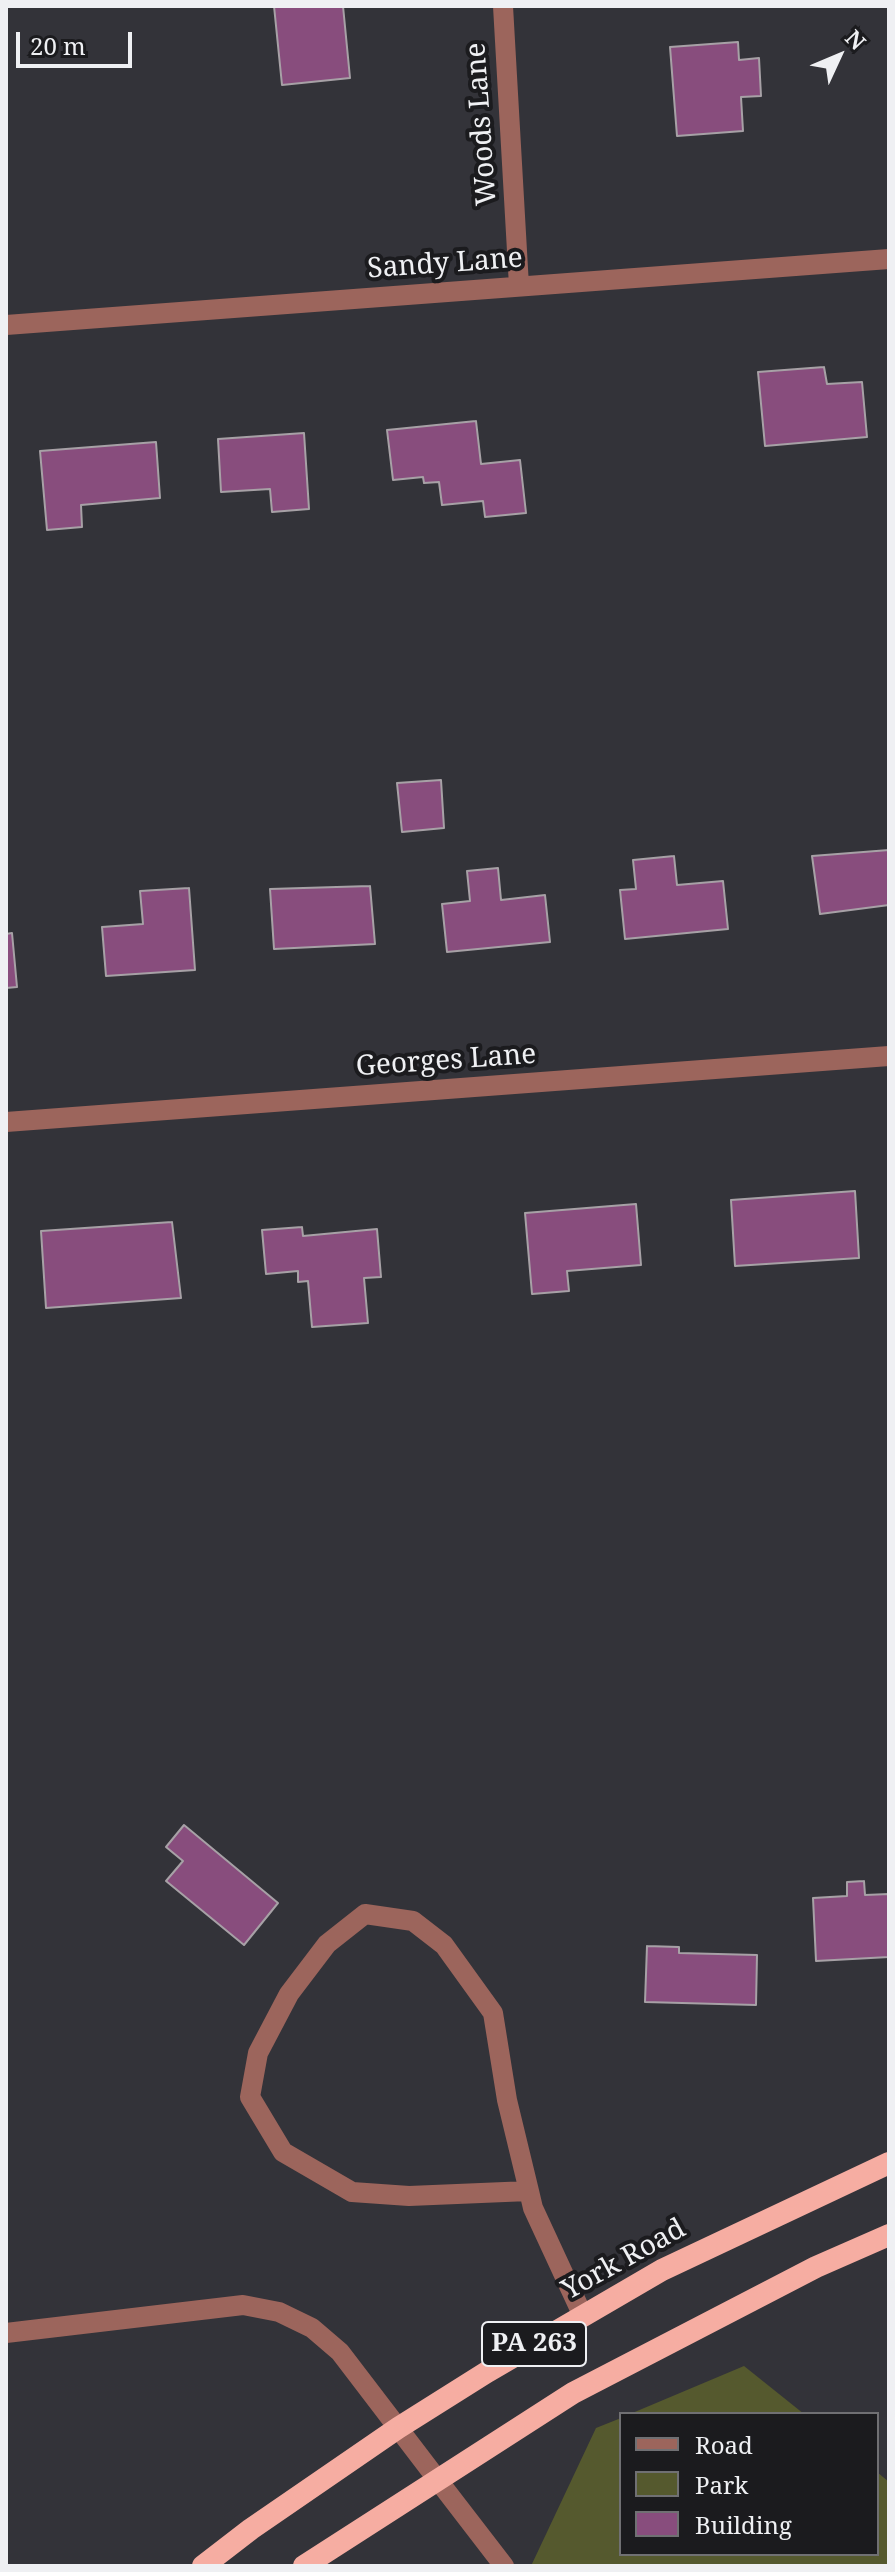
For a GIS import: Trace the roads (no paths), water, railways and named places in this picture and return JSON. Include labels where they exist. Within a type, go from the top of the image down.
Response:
[{"type":"highway","name":"York Road","points":[[203,2566],[251,2529],[398,2428],[583,2316],[662,2270],[889,2163]]},
{"type":"highway","name":"PA 263","points":[[304,2566],[573,2393],[816,2267],[889,2235]]},
{"type":"street","name":"Woods Lane","points":[[503,6],[519,286]]},
{"type":"street","name":"Sandy Lane","points":[[6,325],[889,259]]},
{"type":"street","name":"Georges Lane","points":[[6,1122],[889,1056]]},
{"type":"street","points":[[529,2191],[409,2196],[352,2192],[283,2152],[250,2097],[258,2053],[289,1994],[327,1944],[365,1914],[413,1921],[444,1945],[493,2013],[507,2100],[529,2191],[533,2208],[583,2316]]},
{"type":"street","points":[[6,2333],[243,2305],[279,2312],[312,2328],[340,2352],[504,2566]]}]
